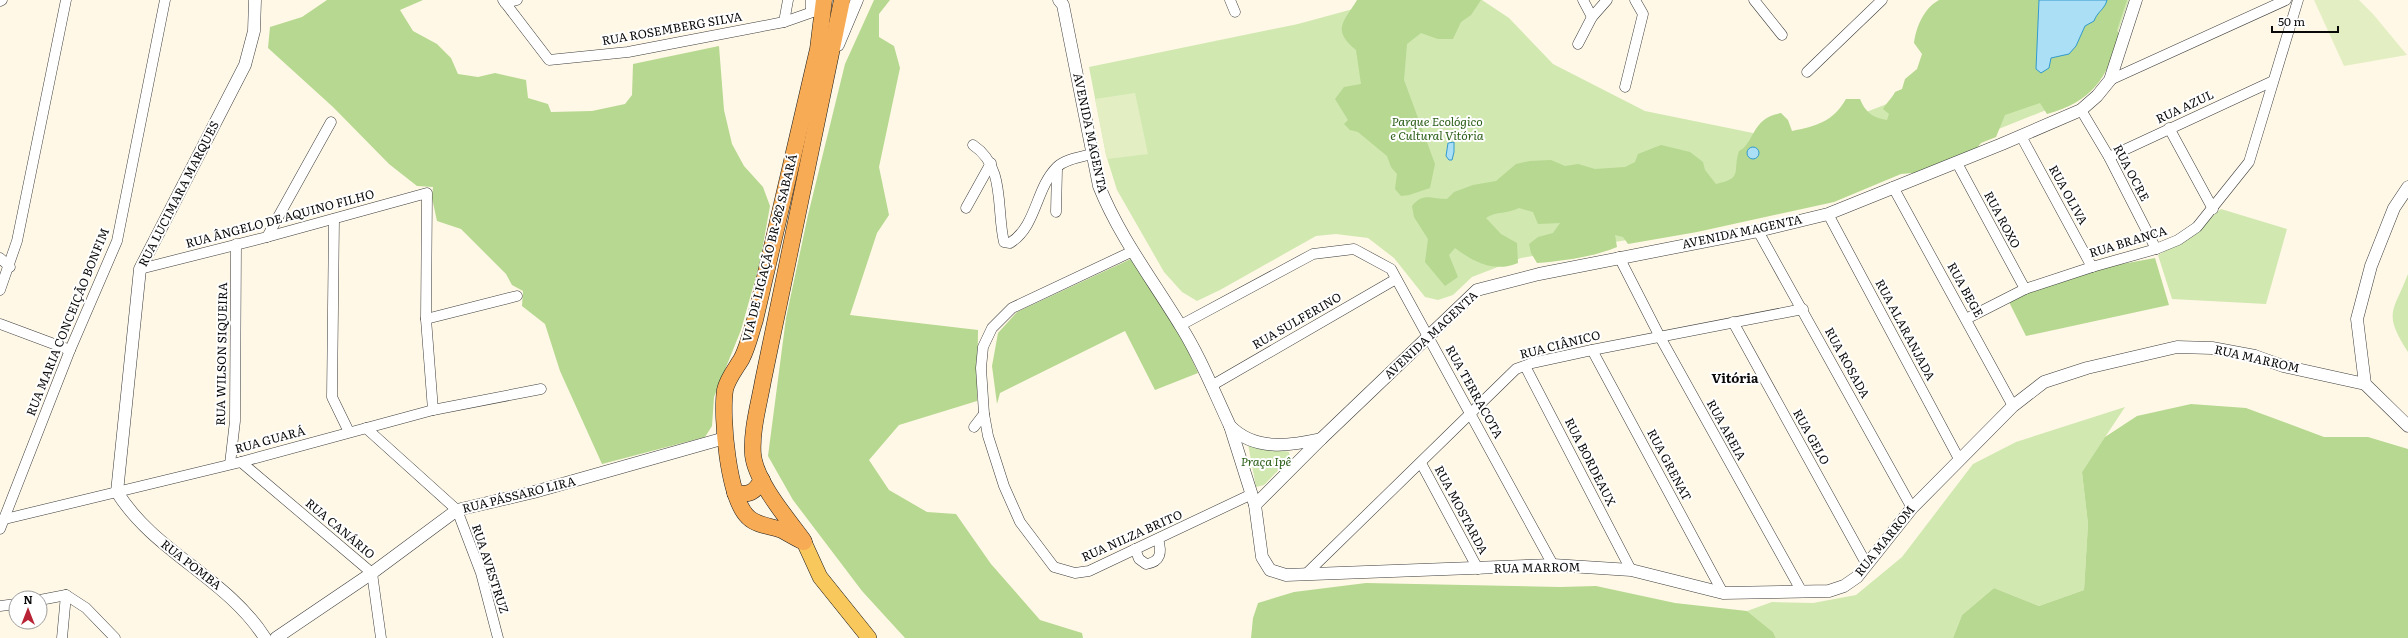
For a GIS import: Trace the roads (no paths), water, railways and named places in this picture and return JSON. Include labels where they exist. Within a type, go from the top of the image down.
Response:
[{"type":"highway","name":"VIA DE LIGAÇÃO BR-262 SABARÁ","points":[[804,542],[762,480],[753,456],[762,381],[842,0]]},
{"type":"highway","name":"VIA DE LIGAÇÃO BR-262 SABARÁ","points":[[804,542],[749,518],[742,510],[735,492],[725,438],[725,388],[743,356],[754,320],[818,49],[818,5]]},
{"type":"highway","points":[[735,492],[747,495],[755,491],[762,480]]},
{"type":"main road","points":[[804,542],[820,577],[869,638]]},
{"type":"street","points":[[0,290],[10,267],[17,241],[66,0]]},
{"type":"street","name":"RUA MARIA CONCEIÇÃO BONFIM","points":[[0,529],[70,350],[117,241],[165,0]]},
{"type":"street","name":"RUA LUCIMARA MARQUES","points":[[117,492],[140,269],[245,64],[254,31],[254,0]]},
{"type":"street","points":[[504,2],[517,0]]},
{"type":"street","points":[[784,22],[788,0]]},
{"type":"street","name":"VIA DE LIGAÇÃO BR-262 SABARÁ","points":[[830,61],[857,0]]},
{"type":"street","name":"AVENIDA MAGENTA","points":[[1059,0],[1063,5],[1099,186],[1107,206],[1153,285],[1181,325],[1230,426],[1240,437],[1265,443],[1296,444],[1321,439]]},
{"type":"street","points":[[1230,0],[1235,12]]},
{"type":"street","points":[[1583,0],[1592,17]]},
{"type":"street","points":[[1578,44],[1592,17],[1607,0]]},
{"type":"street","points":[[1625,87],[1643,14],[1635,0]]},
{"type":"street","points":[[1754,0],[1782,35]]},
{"type":"street","points":[[1807,72],[1882,0]]},
{"type":"street","name":"AVENIDA MAGENTA","points":[[1254,499],[1301,460],[1321,439],[1477,290],[1539,274],[1619,257],[1758,231],[1828,214],[2021,136],[2081,110],[2097,96],[2110,80],[2136,0]]},
{"type":"street","points":[[2110,80],[2286,0]]},
{"type":"street","name":"RUA BRANCA","points":[[1966,319],[2025,289],[2092,267],[2156,250],[2178,240],[2197,227],[2213,209],[2248,162],[2298,0]]},
{"type":"street","name":"RUA ROSEMBERG SILVA","points":[[504,2],[549,60],[628,52],[784,22],[818,5]]},
{"type":"street","name":"RUA AZUL","points":[[2109,157],[2273,81]]},
{"type":"street","name":"RUA OCRE","points":[[2081,110],[2109,157],[2156,250]]},
{"type":"street","points":[[267,237],[331,122]]},
{"type":"street","points":[[2169,128],[2213,209]]},
{"type":"street","name":"RUA OLIVA","points":[[2021,136],[2092,267]]},
{"type":"street","points":[[973,145],[984,152],[991,163],[1000,199],[1000,227],[1004,242],[1010,243],[1020,237],[1029,222],[1044,188],[1057,167],[1069,160],[1092,154]]},
{"type":"street","name":"RUA ROXO","points":[[1957,162],[2025,289]]},
{"type":"street","points":[[966,208],[991,163]]},
{"type":"street","points":[[1056,212],[1057,167]]},
{"type":"street","name":"RUA BEGE","points":[[1893,187],[2013,406]]},
{"type":"street","points":[[2408,187],[2394,208],[2370,266],[2358,319],[2365,384],[2408,426]]},
{"type":"street","name":"RUA ÂNGELO DE AQUINO FILHO","points":[[140,269],[267,237],[427,193],[426,319]]},
{"type":"street","name":"RUA ALARANJADA","points":[[1828,214],[1959,459]]},
{"type":"street","points":[[334,219],[332,397],[349,432]]},
{"type":"street","name":"RUA ROSADA","points":[[1758,231],[1803,309],[1912,508]]},
{"type":"street","name":"RUA WILSON SIQUEIRA","points":[[230,464],[235,421],[236,244]]},
{"type":"street","name":"RUA TERRACOTA","points":[[1181,325],[1313,254],[1354,249],[1391,269],[1553,565]]},
{"type":"street","name":"RUA NILZA BRITO","points":[[1133,251],[1012,308],[992,328],[983,347],[981,368],[984,414],[988,436],[1004,486],[1020,522],[1054,567],[1075,573],[1090,571],[1135,549],[1254,499]]},
{"type":"street","name":"RUA AREIA","points":[[1619,257],[1660,337],[1802,592]]},
{"type":"street","points":[[0,258],[10,267]]},
{"type":"street","name":"RUA SULFERINO","points":[[1211,386],[1396,279]]},
{"type":"street","points":[[433,410],[426,319],[517,296]]},
{"type":"street","name":"RUA CIÂNICO","points":[[1306,574],[1516,369],[1592,350],[1803,309]]},
{"type":"street","name":"RUA GELO","points":[[1733,322],[1868,565]]},
{"type":"street","points":[[0,324],[70,350]]},
{"type":"street","name":"RUA MARROM","points":[[1230,426],[1254,499],[1262,556],[1270,570],[1286,575],[1553,565],[1631,570],[1723,593],[1802,592],[1829,591],[1844,586],[1857,577],[1912,508],[2013,406],[2044,382],[2087,368],[2177,347],[2212,348],[2248,355],[2283,366],[2365,384]]},
{"type":"street","name":"RUA GRENAT","points":[[1592,350],[1723,593]]},
{"type":"street","name":"RUA BORDEAUX","points":[[1525,366],[1631,570]]},
{"type":"street","name":"RUA GUARÁ","points":[[5,519],[242,462],[433,410],[542,389]]},
{"type":"street","points":[[974,427],[984,414]]},
{"type":"street","name":"RUA AVESTRUZ","points":[[366,428],[457,510],[480,573],[498,638]]},
{"type":"street","name":"RUA PÁSSARO LIRA","points":[[276,638],[372,573],[457,510],[534,492],[725,438]]},
{"type":"street","points":[[1296,444],[1300,448],[1301,460]]},
{"type":"street","name":"RUA CANÁRIO","points":[[242,462],[372,573],[381,638]]},
{"type":"street","name":"RUA MOSTARDA","points":[[1421,463],[1478,569]]},
{"type":"street","name":"RUA POMBA","points":[[117,492],[128,510],[166,547],[223,590],[255,622],[265,638]]},
{"type":"street","points":[[1135,549],[1146,564],[1155,563],[1159,558],[1160,547],[1158,539]]},
{"type":"street","points":[[62,638],[66,595]]},
{"type":"street","points":[[48,598],[66,595],[86,608],[116,638]]},
{"type":"water","points":[[2039,0],[2107,0],[2105,6],[2094,21],[2085,26],[2076,46],[2069,54],[2051,58],[2049,68],[2041,73],[2036,69]]},
{"type":"water","points":[[1454,142],[1452,160],[1449,160],[1446,156],[1448,143]]},
{"type":"water","points":[[1755,147],[1758,148],[1758,158],[1751,159],[1748,158],[1747,151],[1748,148]]},
{"type":"district","name":"Vitória","points":[[1735,378]]},
{"type":"park label","name":"Parque Ecológico e Cultural Vitória","points":[[1437,129]]},
{"type":"park label","name":"Praça Ipê","points":[[1266,462]]}]
